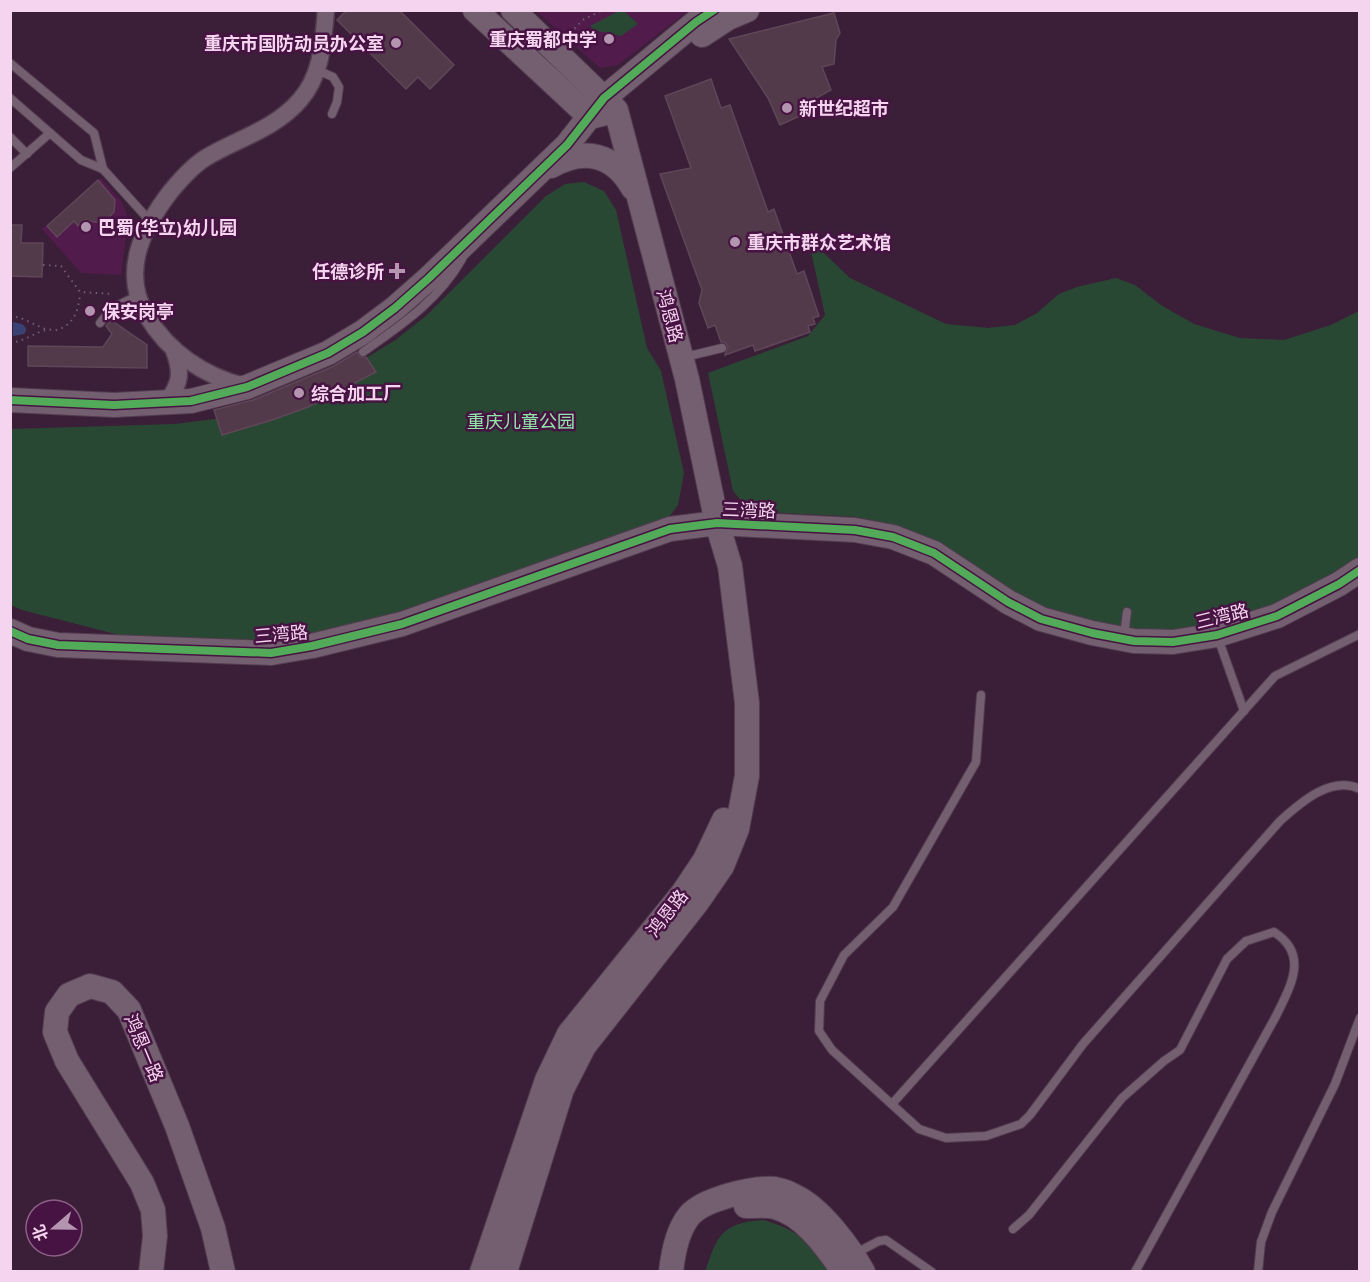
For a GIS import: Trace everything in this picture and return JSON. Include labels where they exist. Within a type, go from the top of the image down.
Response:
[{"type":"street","points":[[247,387],[212,376],[173,348],[148,318],[137,296],[135,281],[138,250],[150,221],[175,186],[195,165],[260,132],[283,116],[300,100],[312,83],[317,70],[326,10]]},
{"type":"street","points":[[475,10],[590,117]]},
{"type":"street","points":[[513,10],[610,104]]},
{"type":"street","points":[[610,104],[696,22],[714,10]]},
{"type":"street","points":[[10,400],[114,405],[190,401],[247,387],[328,353],[363,332],[395,308],[542,171],[590,117],[704,33],[728,18],[747,10]]},
{"type":"street","points":[[562,92],[573,119],[572,132],[567,145]]},
{"type":"street","name":"鸿恩路","points":[[505,1272],[562,1089],[584,1046],[698,901],[722,866],[736,829],[747,776],[747,703],[730,567],[717,523],[684,369],[641,203],[610,104]]},
{"type":"street","points":[[542,171],[572,157],[584,155],[600,157],[614,164],[628,179],[641,203]]},
{"type":"street","points":[[166,403],[175,391],[180,378],[179,364],[173,348]]},
{"type":"street","name":"鸿恩路","points":[[482,1272],[547,1080],[569,1034],[683,893],[705,860],[723,824],[730,780],[731,710],[714,568],[717,523]]},
{"type":"street","name":"三湾路","points":[[10,631],[28,639],[58,645],[271,653],[312,646],[402,624],[670,529],[717,523],[855,530],[894,537],[934,553],[1008,602],[1041,618],[1092,633],[1123,639],[1173,642],[1216,634],[1277,616],[1339,584],[1359,570]]},
{"type":"street","name":"鸿恩一路","points":[[151,1272],[155,1236],[153,1210],[146,1192],[67,1061],[55,1032],[57,1012],[69,995],[90,986],[112,992],[129,1010],[177,1126],[213,1228],[223,1272]]},
{"type":"street","points":[[670,1272],[681,1228],[698,1207],[735,1193],[775,1189],[798,1198],[813,1209],[854,1266]]},
{"type":"street","points":[[686,1272],[695,1237],[706,1221],[719,1214],[746,1206],[774,1206],[795,1216],[826,1246],[854,1266]]},
{"type":"lane","points":[[10,63],[94,133],[103,169]]},
{"type":"lane","points":[[317,70],[333,77],[339,87],[337,102],[332,114]]},
{"type":"lane","points":[[10,98],[81,160],[103,169],[150,221]]},
{"type":"lane","points":[[10,168],[50,133]]},
{"type":"lane","points":[[10,137],[27,154]]},
{"type":"lane","points":[[363,352],[409,320],[431,300],[453,274],[475,235]]},
{"type":"lane","points":[[100,323],[112,308],[137,296]]},
{"type":"lane","points":[[684,369],[722,348]]},
{"type":"lane","points":[[1123,639],[1127,612]]},
{"type":"lane","points":[[1216,634],[1244,711]]},
{"type":"lane","points":[[892,1104],[1275,676],[1359,634]]},
{"type":"lane","points":[[981,695],[976,762],[893,907],[844,955],[820,1001],[819,1031],[832,1050],[919,1129],[946,1138],[986,1136],[1021,1124],[1083,1044],[1280,821],[1303,800],[1334,786],[1352,785],[1359,789]]},
{"type":"lane","points":[[1013,1229],[1029,1215],[1122,1098],[1138,1082],[1180,1050],[1227,960],[1246,941],[1274,932],[1284,938],[1292,952],[1296,964],[1292,983],[1136,1272]]},
{"type":"lane","points":[[1258,1272],[1262,1242],[1272,1212],[1335,1084],[1359,1018]]},
{"type":"lane","points":[[854,1266],[879,1241],[886,1240],[932,1272]]},
{"type":"path","points":[[554,49],[584,20],[603,10]]},
{"type":"path","points":[[10,316],[21,318],[47,330],[64,327],[72,321],[80,304],[80,292],[61,266],[43,265]]},
{"type":"path","points":[[80,292],[93,293]]},
{"type":"path","points":[[10,343],[28,339],[47,330]]},
{"type":"shaded area","name":"重庆蜀都中学","points":[[536,11],[688,11],[618,65],[600,68]]},
{"type":"shaded area","name":"巴蜀(华立)幼儿园","points":[[101,178],[121,201],[126,211],[128,221],[121,275],[81,273],[41,228],[47,226]]},
{"type":"green space","points":[[624,11],[638,24],[621,36],[594,30],[590,26],[617,12]]},
{"type":"green space","name":"重庆儿童公园","points":[[584,182],[604,191],[616,210],[647,348],[661,371],[684,473],[678,505],[669,517],[374,624],[317,636],[275,640],[135,639],[22,610],[11,605],[10,429],[175,424],[222,418],[351,367],[394,341],[427,315],[546,196],[565,184]]},
{"type":"green space","points":[[808,238],[850,278],[946,324],[988,328],[1015,325],[1037,313],[1059,294],[1077,287],[1116,278],[1135,285],[1161,305],[1194,324],[1240,338],[1284,340],[1331,325],[1359,311],[1359,560],[1272,610],[1172,636],[1043,614],[941,546],[899,526],[857,517],[750,511],[733,491],[708,373],[808,336],[825,315]]},
{"type":"green space","points":[[763,1220],[785,1228],[802,1238],[830,1272],[705,1272],[713,1249],[723,1233],[738,1224]]},
{"type":"water","points":[[13,322],[22,324],[26,328],[24,334],[13,336]]},
{"type":"building","name":"重庆市国防动员办公室","points":[[347,10],[399,10],[454,65],[430,89],[418,77],[406,89],[337,20]]},
{"type":"building","points":[[834,13],[840,33],[836,40],[834,64],[822,67],[831,90],[798,108],[802,115],[780,125],[768,98],[729,39]]},
{"type":"building","name":"重庆市群众艺术馆","points":[[711,79],[721,108],[730,105],[768,212],[774,209],[797,274],[804,271],[819,316],[813,318],[815,324],[808,326],[810,332],[755,351],[753,345],[725,355],[728,346],[721,342],[715,325],[708,328],[699,303],[702,290],[660,174],[691,168],[665,96]]},
{"type":"building","points":[[98,180],[115,200],[114,212],[100,223],[85,220],[78,226],[74,221],[57,237],[47,226]]},
{"type":"building","points":[[10,225],[22,225],[21,243],[43,243],[42,277],[10,276]]},
{"type":"building","points":[[111,320],[147,345],[147,368],[28,366],[28,346],[103,347],[112,334],[106,326]]},
{"type":"building","name":"综合加工厂","points":[[357,352],[360,357],[366,357],[376,372],[308,407],[222,435],[214,410],[253,400],[334,366]]},
{"type":"cycle path","points":[[10,400],[114,405],[191,401],[247,387],[328,353],[363,332],[429,278],[567,145],[604,98],[696,22],[714,10]]},
{"type":"cycle path","points":[[10,631],[28,639],[58,645],[271,653],[312,646],[402,624],[670,529],[717,523],[855,530],[893,537],[934,553],[1008,602],[1041,619],[1092,633],[1134,641],[1173,642],[1217,635],[1277,616],[1339,584],[1360,570]]},
{"type":"place","name":"重庆蜀都中学","points":[[609,39]]},
{"type":"place","name":"重庆市国防动员办公室","points":[[396,43]]},
{"type":"place","name":"新世纪超市","points":[[787,108]]},
{"type":"place","name":"巴蜀(华立)幼儿园","points":[[86,227]]},
{"type":"place","name":"重庆市群众艺术馆","points":[[735,242]]},
{"type":"place","name":"任德诊所","points":[[397,271]]},
{"type":"place","name":"保安岗亭","points":[[90,311]]},
{"type":"place","name":"综合加工厂","points":[[299,393]]}]
